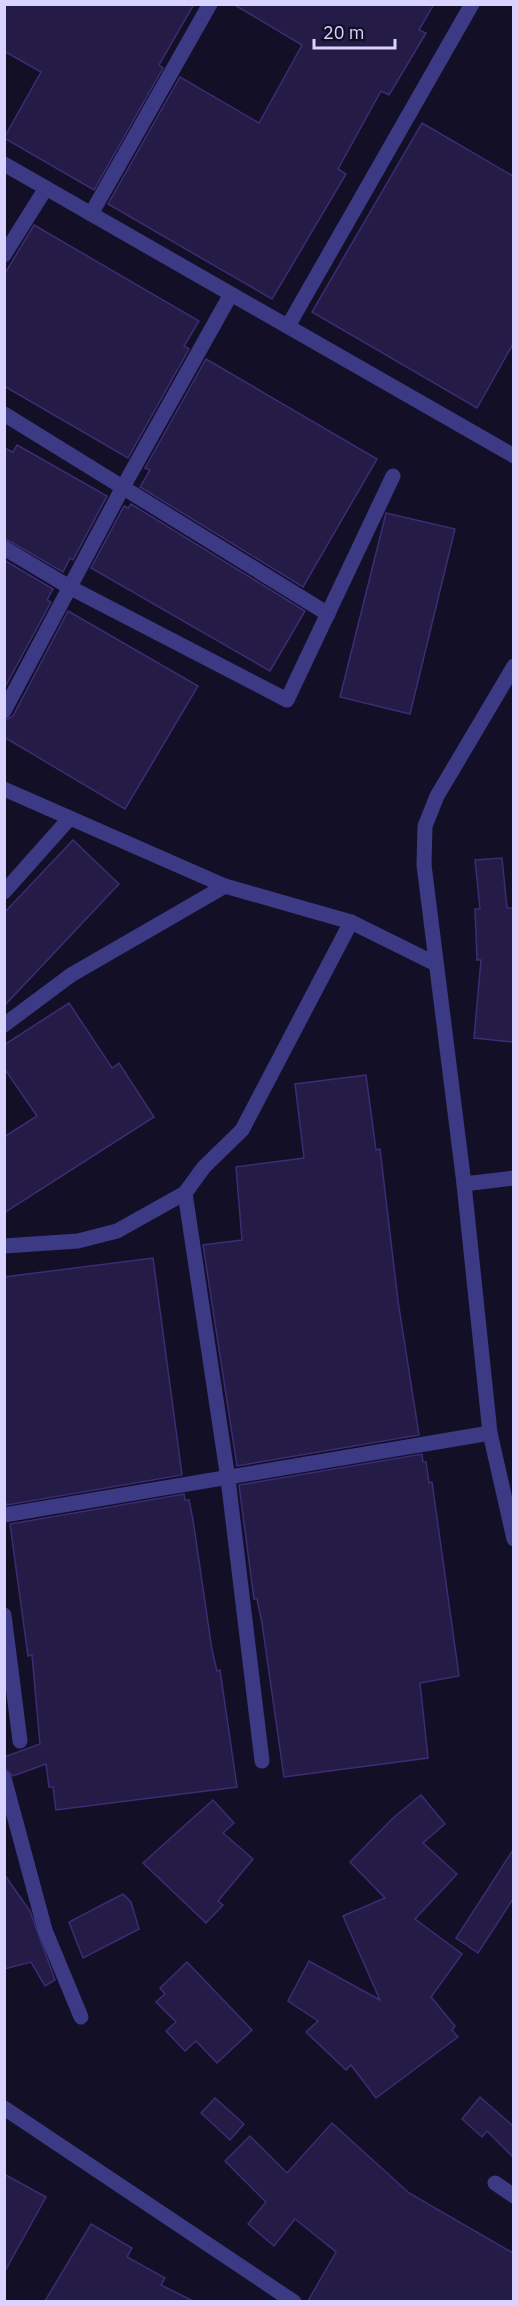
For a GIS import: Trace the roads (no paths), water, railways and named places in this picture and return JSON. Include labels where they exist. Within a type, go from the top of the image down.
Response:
[{"type":"street","points":[[91,214],[210,4]]},
{"type":"street","points":[[288,326],[472,4]]},
{"type":"street","points":[[4,164],[513,456]]},
{"type":"street","points":[[4,255],[46,188]]},
{"type":"street","points":[[4,711],[123,487],[231,294]]},
{"type":"street","points":[[4,414],[328,614]]},
{"type":"street","points":[[4,548],[71,588],[287,700],[393,477]]},
{"type":"street","points":[[513,666],[436,796],[425,826],[424,865],[464,1184],[490,1433],[513,1539]]},
{"type":"street","points":[[4,789],[225,886],[351,922],[436,964]]},
{"type":"street","points":[[4,892],[69,819]]},
{"type":"street","points":[[4,1025],[71,975],[225,886]]},
{"type":"street","points":[[4,1246],[78,1241],[117,1231],[185,1193],[204,1167],[242,1130],[351,922]]},
{"type":"street","points":[[464,1184],[513,1178]]},
{"type":"street","points":[[185,1193],[228,1479],[262,1761]]},
{"type":"street","points":[[4,1515],[490,1433]]},
{"type":"street","points":[[4,1615],[20,1741]]},
{"type":"street","points":[[4,1778],[45,1930],[81,2017]]},
{"type":"street","points":[[4,2109],[294,2301]]},
{"type":"street","points":[[495,2183],[513,2196]]}]
